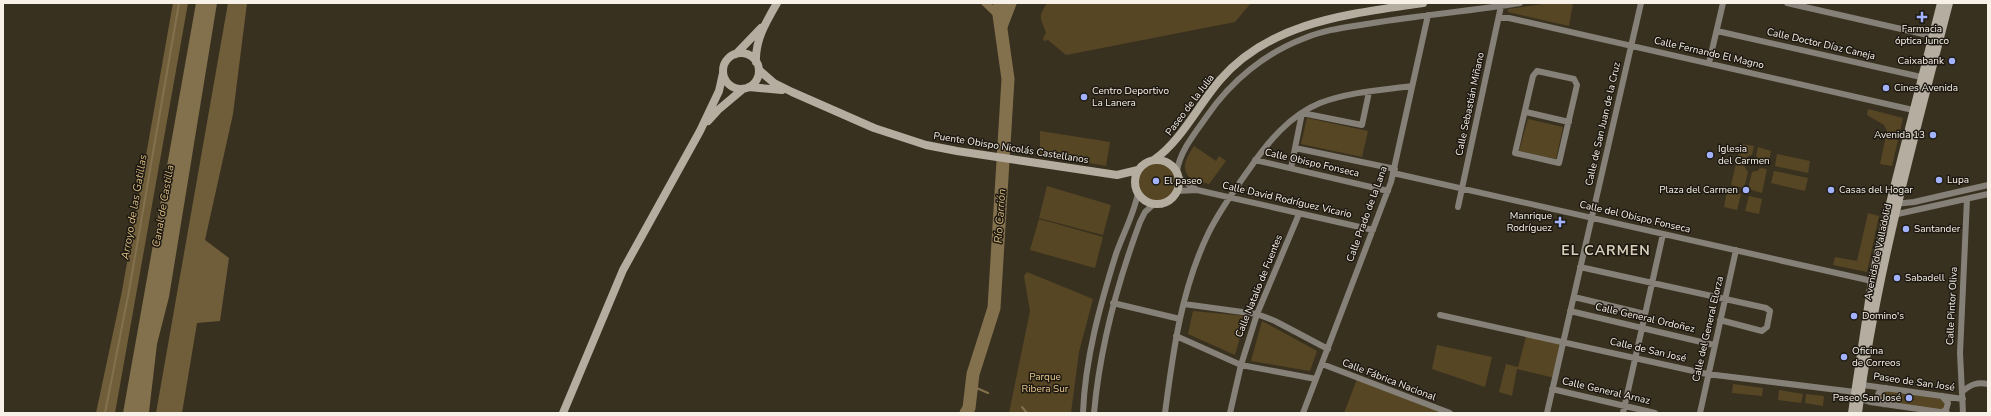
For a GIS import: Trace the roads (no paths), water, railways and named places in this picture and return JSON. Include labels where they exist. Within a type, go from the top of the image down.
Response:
[{"type":"main road","points":[[700,131],[718,110],[756,80],[758,66],[757,44],[777,3]]},
{"type":"main road","name":"Paseo de la Julia","points":[[1155,159],[1171,146],[1201,103],[1222,78],[1244,58],[1264,44],[1296,28],[1325,19],[1423,3]]},
{"type":"main road","name":"Avenida de Valladolid","points":[[1894,204],[1913,110],[1941,3]]},
{"type":"main road","name":"Avenida de Valladolid","points":[[1852,413],[1857,396],[1872,281],[1949,3]]},
{"type":"main road","points":[[563,413],[623,270],[700,131],[719,91],[725,62],[736,54],[766,23]]},
{"type":"main road","points":[[736,54],[748,55],[758,66]]},
{"type":"main road","name":"Puente Obispo Nicolás Castellanos","points":[[758,66],[774,82],[792,92],[898,136],[926,145],[956,151],[1117,175],[1135,184]]},
{"type":"main road","points":[[723,74],[725,79],[732,87],[746,88]]},
{"type":"main road","name":"Puente Obispo Nicolás Castellanos","points":[[746,88],[792,92]]},
{"type":"main road","name":"Paseo de la Julia","points":[[1169,163],[1171,146]]},
{"type":"main road","points":[[1155,159],[1164,160],[1169,163],[1178,175],[1178,191],[1168,201],[1154,204],[1145,200],[1138,193],[1135,184],[1138,170],[1147,162],[1155,159]]},
{"type":"main road","name":"Puente Obispo Nicolás Castellanos","points":[[1117,175],[1138,170]]},
{"type":"main road","name":"Avenida de Valladolid","points":[[1858,413],[1857,396],[1863,385],[1891,215]]},
{"type":"street","name":"Paseo de la Julia","points":[[1178,175],[1183,152],[1218,100],[1260,62],[1279,49],[1326,31],[1428,15],[1520,3]]},
{"type":"street","name":"Calle de San Juan de la Cruz","points":[[1547,413],[1641,3]]},
{"type":"street","points":[[1709,63],[1723,3]]},
{"type":"street","points":[[1787,3],[1932,36]]},
{"type":"street","name":"Calle Sebastián Miñano","points":[[1458,207],[1501,6]]},
{"type":"street","name":"Calle Prado de la Lana","points":[[1303,413],[1388,191],[1394,171],[1428,15]]},
{"type":"street","name":"Calle Fernando El Magno","points":[[1499,18],[1509,18],[1631,45],[1913,110]]},
{"type":"street","name":"Calle Doctor Díaz Caneja","points":[[1717,31],[1921,77]]},
{"type":"street","points":[[1537,71],[1574,79],[1577,84],[1569,122],[1559,163],[1515,153],[1526,112],[1533,76],[1537,71]]},
{"type":"street","points":[[1165,413],[1176,336],[1194,269],[1208,234],[1229,197],[1255,160],[1290,120],[1320,103],[1369,92],[1412,86]]},
{"type":"street","points":[[1302,113],[1362,125],[1369,92]]},
{"type":"street","points":[[1526,112],[1569,122]]},
{"type":"street","points":[[1291,168],[1302,113]]},
{"type":"street","name":"Calle Obispo Fonseca","points":[[1295,148],[1394,171]]},
{"type":"street","name":"Calle Obispo Fonseca","points":[[1255,160],[1388,191]]},
{"type":"street","name":"Calle del Obispo Fonseca","points":[[1394,171],[1462,189],[1872,281]]},
{"type":"street","name":"Calle David Rodríguez Vicario","points":[[1178,175],[1197,190]]},
{"type":"street","points":[[1894,204],[1988,185]]},
{"type":"street","name":"Calle David Rodríguez Vicario","points":[[1178,191],[1197,190],[1372,230]]},
{"type":"street","points":[[1083,413],[1089,360],[1100,310],[1117,253],[1135,206],[1138,193]]},
{"type":"street","points":[[1891,215],[1988,194]]},
{"type":"street","name":"Calle Pintor Oliva","points":[[1963,413],[1963,399],[1959,371],[1967,199]]},
{"type":"street","points":[[1094,413],[1100,362],[1113,303],[1140,222],[1146,212],[1154,204]]},
{"type":"street","name":"Calle Natalio de Fuentes","points":[[1230,413],[1241,365],[1257,314],[1299,214]]},
{"type":"street","points":[[1623,413],[1662,234]]},
{"type":"street","name":"Calle del General Elorza","points":[[1700,413],[1707,374],[1736,250]]},
{"type":"street","points":[[1580,267],[1766,308],[1770,311],[1767,327],[1762,331],[1720,320]]},
{"type":"street","points":[[1574,296],[1645,314]]},
{"type":"street","points":[[1113,303],[1180,319]]},
{"type":"street","points":[[1184,304],[1257,314],[1275,321],[1328,350]]},
{"type":"street","name":"Calle General Ordoñez","points":[[1570,311],[1714,345]]},
{"type":"street","name":"Calle de San José","points":[[1440,315],[1636,356],[1707,374],[1857,396]]},
{"type":"street","points":[[1176,336],[1241,365],[1316,379]]},
{"type":"street","name":"Calle Fábrica Nacional","points":[[1322,364],[1450,413]]},
{"type":"street","points":[[1962,392],[1969,386],[1978,382],[1988,384]]},
{"type":"street","name":"Paseo de San José","points":[[1863,385],[1963,399]]},
{"type":"street","points":[[1883,404],[1877,397],[1879,392],[1886,388]]},
{"type":"street","name":"Calle General Arnaz","points":[[1552,389],[1655,413]]},
{"type":"street","points":[[1857,396],[1883,404],[1945,413],[1948,403],[1942,396]]},
{"type":"water","name":"Canal de Castilla","points":[[196,3],[217,3],[169,297],[157,344],[149,412],[123,413]]},
{"type":"water","points":[[980,3],[991,3],[993,5],[994,3],[1017,3],[1007,29]]},
{"type":"waterway","name":"Arroyo de las Gatillas","points":[[105,413],[129,291],[179,3]]},
{"type":"waterway","name":"Río Carrión","points":[[966,413],[969,408],[973,374],[994,308],[1008,79],[999,15],[1006,3]]},
{"type":"waterway","points":[[972,386],[988,393]]},
{"type":"waterway","points":[[1022,407],[1027,413]]},
{"type":"place","name":"Farmacia óptica Junco","points":[[1922,17]]},
{"type":"place","name":"Caixabank","points":[[1952,61]]},
{"type":"place","name":"Cines Avenida","points":[[1886,88]]},
{"type":"place","name":"Centro Deportivo La Lanera","points":[[1084,97]]},
{"type":"place","name":"Avenida 13","points":[[1933,135]]},
{"type":"place","name":"Iglesia del Carmen","points":[[1710,155]]},
{"type":"place","name":"Lupa","points":[[1939,180]]},
{"type":"place","name":"El paseo","points":[[1156,181]]},
{"type":"place","name":"Plaza del Carmen","points":[[1746,190]]},
{"type":"place","name":"Casas del Hogar","points":[[1831,190]]},
{"type":"place","name":"Manrique Rodríguez","points":[[1560,222]]},
{"type":"place","name":"Santander","points":[[1906,229]]},
{"type":"place","name":"Sabadell","points":[[1897,278]]},
{"type":"place","name":"Domino's","points":[[1854,316]]},
{"type":"place","name":"Oficina de Correos","points":[[1844,357]]},
{"type":"place","name":"Paseo San José","points":[[1909,398]]},
{"type":"district","name":"EL CARMEN","points":[[1606,250]]},
{"type":"park label","name":"Parque Ribera Sur","points":[[1045,382]]}]
